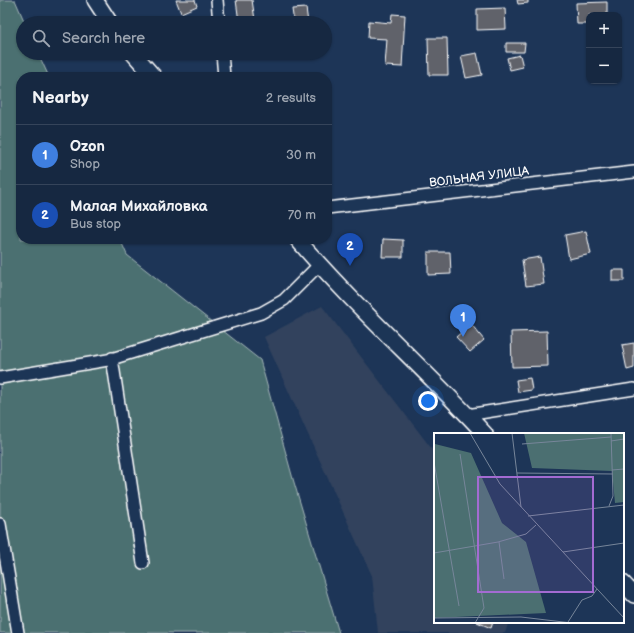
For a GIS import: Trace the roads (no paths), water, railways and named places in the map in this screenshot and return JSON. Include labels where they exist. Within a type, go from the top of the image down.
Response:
[{"type":"street","points":[[95,0],[105,16]]},
{"type":"street","points":[[217,0],[218,16]]},
{"type":"street","points":[[139,60],[150,72]]},
{"type":"street","points":[[223,60],[224,72]]},
{"type":"street","name":"ВОЛЬНАЯ УЛИЦА","points":[[332,207],[634,172]]},
{"type":"street","points":[[301,244],[363,311],[484,433]]},
{"type":"street","points":[[0,378],[108,360],[262,313],[284,300],[319,265]]},
{"type":"street","points":[[112,358],[142,563]]},
{"type":"street","points":[[467,415],[634,389]]},
{"type":"street","points":[[0,524],[18,633]]},
{"type":"street","points":[[624,584],[634,595]]},
{"type":"place","name":"Малая Михайловка","points":[[350,266]]},
{"type":"place","name":"Ozon","points":[[463,337]]}]
